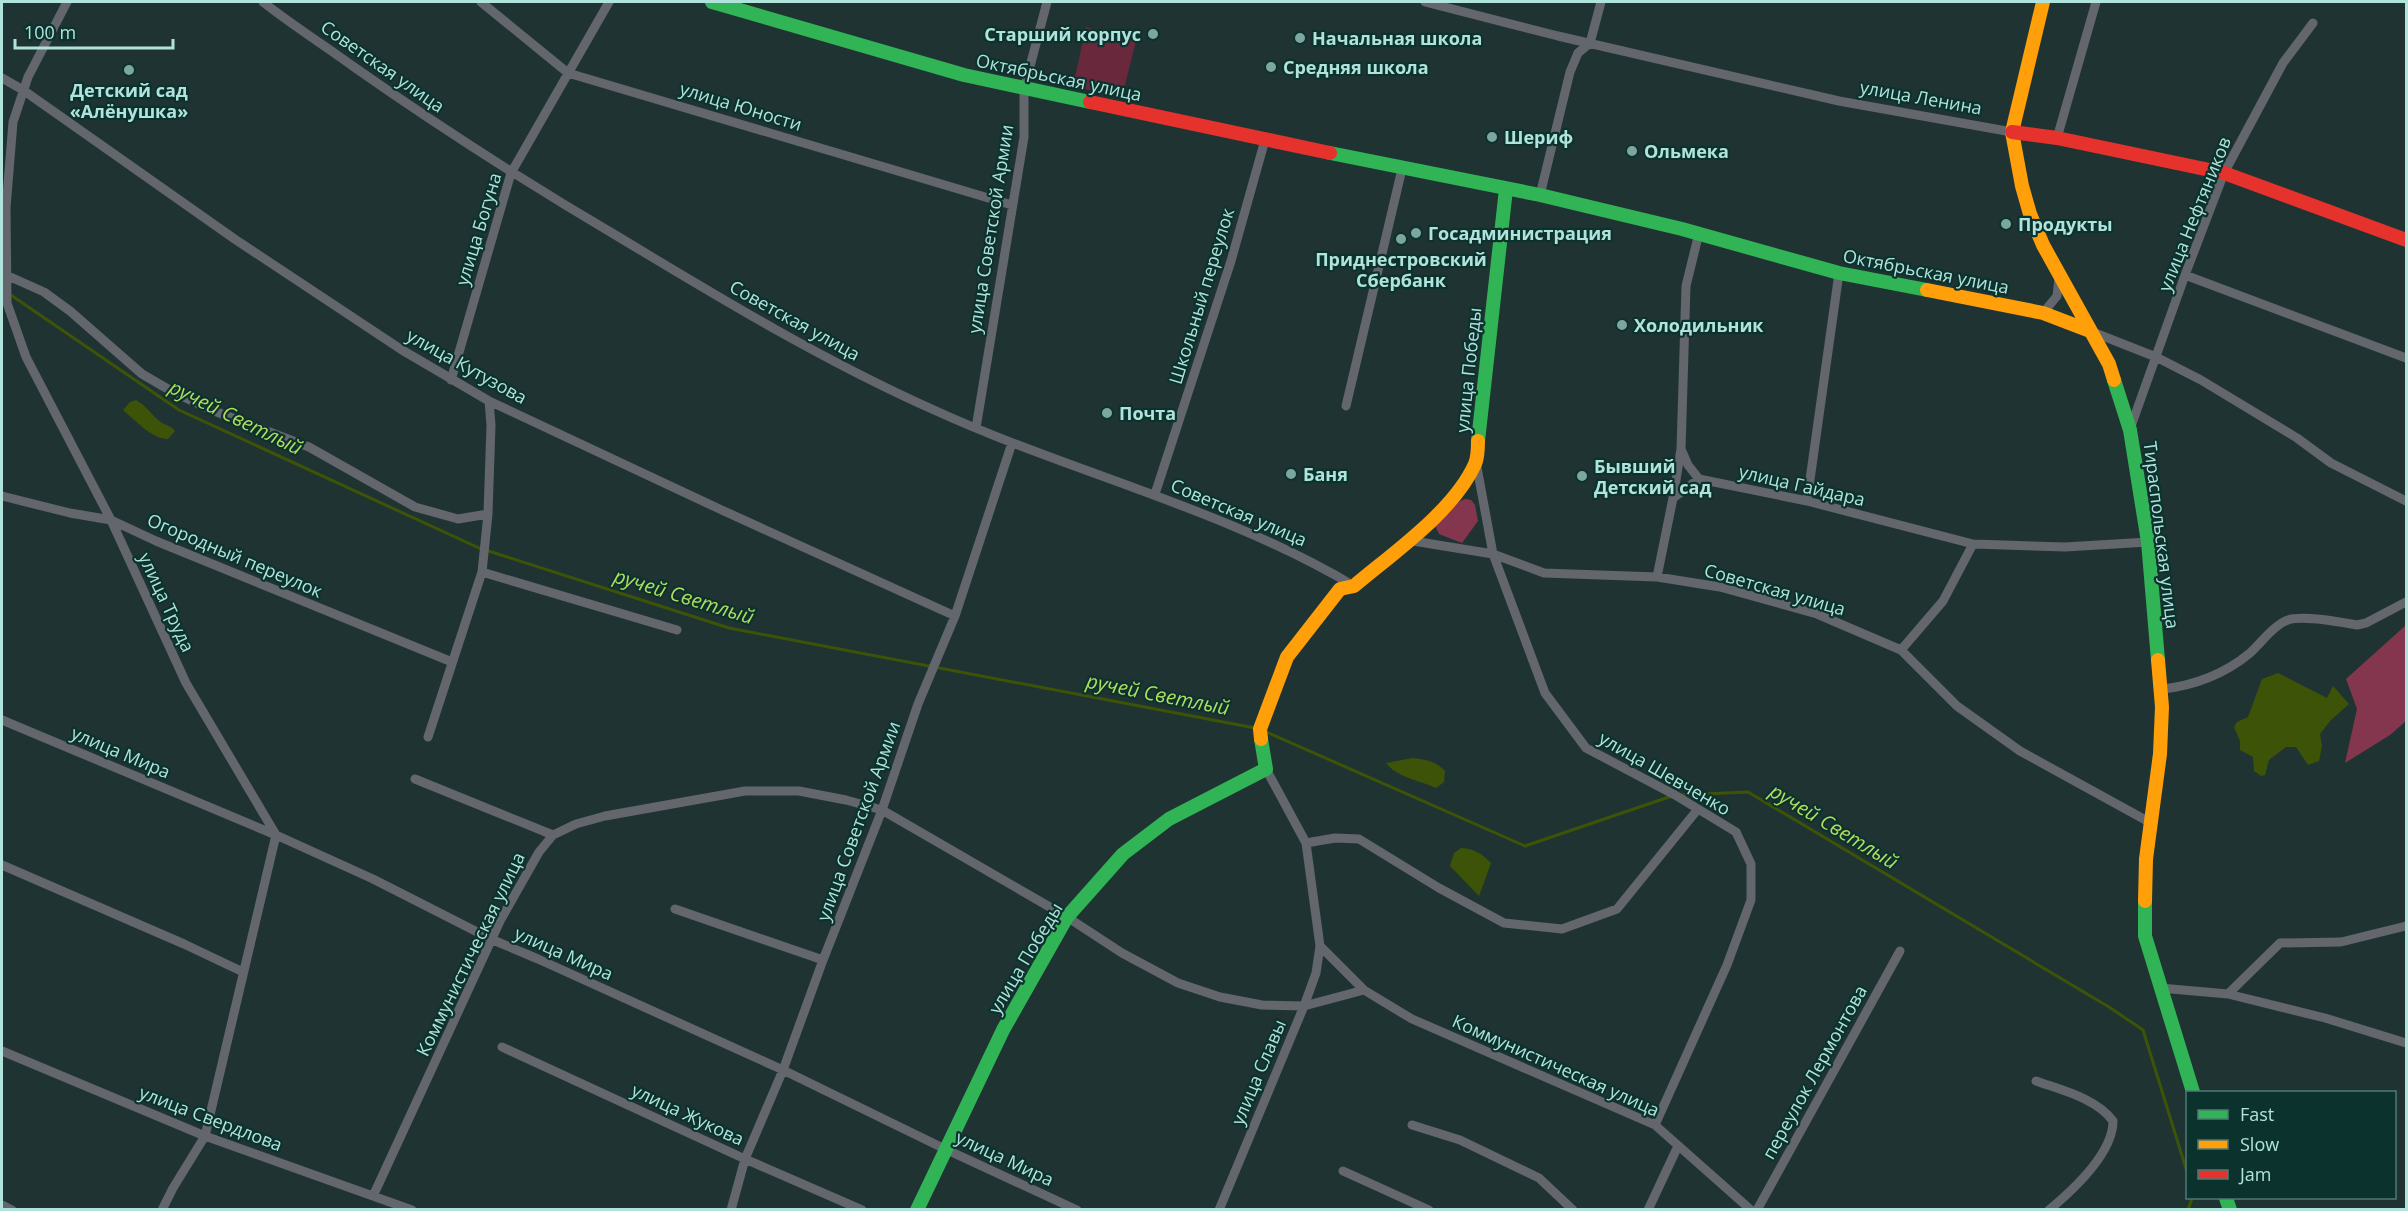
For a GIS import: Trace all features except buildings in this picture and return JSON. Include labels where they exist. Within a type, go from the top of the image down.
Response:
[{"type":"street","name":"улица Труда","points":[[67,2],[42,46],[23,90],[13,122],[9,147],[6,208],[6,300],[26,357],[111,520],[186,683],[276,835]]},
{"type":"street","name":"Советская улица","points":[[263,2],[511,173],[687,278],[857,374],[976,428],[1155,494],[1298,554],[1354,586]]},
{"type":"street","name":"улица Юности","points":[[481,2],[568,73],[1012,205]]},
{"type":"street","name":"улица Богуна","points":[[451,380],[511,173],[609,2]]},
{"type":"street","name":"Октябрьская улица","points":[[712,2],[964,75],[1402,170],[1540,195],[1699,233],[1839,273],[2043,313],[2156,357],[2201,380],[2297,438],[2331,463],[2406,501]]},
{"type":"street","name":"улица Советской Армии","points":[[976,428],[1024,137],[1024,89],[1047,2]]},
{"type":"street","name":"улица Ленина","points":[[1425,2],[1839,101],[2057,138],[2224,173],[2406,240]]},
{"type":"street","points":[[1540,195],[1570,72],[1578,53],[1590,43],[1601,2]]},
{"type":"street","name":"Тираспольская улица","points":[[2043,2],[2012,132],[2022,186],[2030,214],[2043,245],[2109,364],[2130,430],[2148,542],[2162,689],[2160,754],[2146,859],[2145,936],[2193,1091]]},
{"type":"street","points":[[2057,138],[2096,2]]},
{"type":"street","name":"улица Нефтяников","points":[[2130,430],[2224,173],[2283,63],[2313,23]]},
{"type":"street","name":"улица Кутузова","points":[[2,78],[23,90],[236,240],[451,380],[489,401],[766,531],[954,616]]},
{"type":"street","name":"Школьный переулок","points":[[1155,494],[1231,261],[1264,140]]},
{"type":"street","points":[[1346,406],[1402,170]]},
{"type":"street","name":"улица Победы","points":[[1493,554],[1476,462],[1506,189]]},
{"type":"street","points":[[1657,577],[1681,449],[1686,286],[1699,233]]},
{"type":"street","points":[[2043,313],[2057,296],[2060,286],[2059,272]]},
{"type":"street","points":[[1807,501],[1839,273]]},
{"type":"street","points":[[6,275],[44,292],[70,310],[142,374],[172,392],[209,409],[309,447],[415,507],[458,519],[488,514]]},
{"type":"street","points":[[2185,275],[2406,358]]},
{"type":"street","points":[[428,737],[482,572],[488,514],[491,424],[489,401]]},
{"type":"street","name":"улица Советской Армии","points":[[731,1209],[746,1159],[783,1070],[882,810],[918,704],[954,616],[1012,442]]},
{"type":"street","points":[[1673,498],[1699,479],[1688,465],[1681,449]]},
{"type":"street","points":[[1320,946],[1306,843],[1266,769],[1260,729],[1287,657],[1340,589],[1354,586],[1429,522],[1457,495],[1476,462]]},
{"type":"street","name":"улица Гайдара","points":[[1699,479],[1807,501],[1973,543],[2065,547],[2148,542]]},
{"type":"street","name":"Огородный переулок","points":[[2,496],[70,513],[111,520],[156,541],[452,662]]},
{"type":"street","name":"Советская улица","points":[[1407,540],[1493,554],[1544,573],[1657,577],[1720,587],[1817,614],[1901,650],[1957,706],[2020,751],[2151,824]]},
{"type":"street","points":[[1901,650],[1943,601],[1973,543]]},
{"type":"street","name":"улица Шевченко","points":[[1493,554],[1545,693],[1586,748],[1736,832],[1751,864],[1751,900],[1727,965],[1655,1125]]},
{"type":"street","points":[[482,572],[677,630]]},
{"type":"street","points":[[2162,689],[2192,684],[2224,670],[2248,655],[2286,621],[2301,619],[2357,625],[2366,623],[2406,602]]},
{"type":"street","name":"улица Мира","points":[[2,720],[276,835],[373,879],[493,940],[783,1070],[945,1149],[1077,1209]]},
{"type":"street","name":"улица Победы","points":[[917,1209],[1003,1030],[1067,917],[1123,854],[1169,819],[1266,769]]},
{"type":"street","points":[[415,779],[553,835]]},
{"type":"street","name":"Коммунистическая улица","points":[[374,1194],[500,921],[539,852],[553,835],[576,824],[605,816],[745,791],[799,791],[846,800],[882,810],[1067,917],[1122,954],[1178,983],[1220,997],[1262,1005],[1304,1006],[1364,990]]},
{"type":"street","points":[[1306,843],[1335,838],[1359,839],[1439,888],[1504,923],[1562,929],[1617,909],[1698,809]]},
{"type":"street","points":[[162,1209],[172,1188],[205,1136],[276,835]]},
{"type":"street","points":[[2,865],[243,972]]},
{"type":"street","points":[[675,909],[823,960]]},
{"type":"street","points":[[2228,994],[2280,943],[2341,942],[2406,926]]},
{"type":"street","name":"Коммунистическая улица","points":[[1320,946],[1364,990],[1412,1019],[1655,1125],[1751,1209]]},
{"type":"street","name":"улица Славы","points":[[1219,1209],[1304,1006],[1316,973],[1320,946]]},
{"type":"street","name":"переулок Лермонтова","points":[[1757,1209],[1900,951]]},
{"type":"street","points":[[2160,988],[2228,994],[2325,1018],[2406,1043]]},
{"type":"street","name":"улица Жукова","points":[[502,1047],[746,1159],[862,1209]]},
{"type":"street","name":"улица Свердлова","points":[[2,1051],[205,1136],[412,1209]]},
{"type":"street","points":[[2036,1081],[2074,1095],[2099,1108],[2113,1121],[2111,1138],[2100,1155],[2074,1186],[2049,1209]]},
{"type":"street","points":[[1412,1125],[1460,1140],[1539,1178],[1573,1209]]},
{"type":"street","points":[[1648,1209],[1678,1146]]},
{"type":"street","points":[[1343,1171],[1429,1209]]},
{"type":"street","points":[[2,1205],[12,1209]]},
{"type":"shaded area","points":[[1086,27],[1136,41],[1122,97],[1073,86]]},
{"type":"shaded area","points":[[136,400],[158,420],[175,431],[168,439],[150,433],[123,410],[130,402]]},
{"type":"shaded area","points":[[1465,499],[1471,500],[1475,505],[1478,521],[1462,543],[1439,534],[1434,523],[1458,502]]},
{"type":"shaded area","points":[[2406,625],[2406,721],[2390,735],[2345,763],[2357,709],[2346,679]]},
{"type":"shaded area","points":[[2278,673],[2327,698],[2333,686],[2349,704],[2330,721],[2320,734],[2322,746],[2319,761],[2308,765],[2296,747],[2286,747],[2269,760],[2265,775],[2261,776],[2254,771],[2253,757],[2240,750],[2240,741],[2234,727],[2237,722],[2248,717],[2262,679]]},
{"type":"shaded area","points":[[1413,758],[1442,768],[1445,771],[1444,782],[1436,788],[1396,772],[1386,763]]},
{"type":"shaded area","points":[[1461,848],[1478,852],[1491,863],[1479,896],[1450,866],[1454,853]]},
{"type":"waterway","name":"ручей Светлый","points":[[2,289],[179,410],[479,548],[729,628],[1255,728]]},
{"type":"waterway","name":"ручей Светлый","points":[[1264,731],[1525,846],[1672,796]]},
{"type":"waterway","name":"ручей Светлый","points":[[1681,795],[1748,792],[2109,1007],[2143,1030],[2186,1169]]},
{"type":"waterway","name":"ручей Светлый","points":[[2188,1210],[2192,1199]]},
{"type":"traffic: fast","points":[[712,2],[964,75],[1090,102]]},
{"type":"traffic: fast","points":[[1330,153],[1540,195],[1682,229],[1839,273],[1927,290]]},
{"type":"traffic: fast","points":[[1478,441],[1506,189]]},
{"type":"traffic: fast","points":[[2114,380],[2130,430],[2148,542],[2158,660]]},
{"type":"traffic: fast","points":[[917,1210],[1003,1030],[1067,917],[1123,854],[1169,819],[1266,769],[1261,739]]},
{"type":"traffic: fast","points":[[2145,901],[2145,936],[2193,1091]]},
{"type":"traffic: fast","points":[[2226,1199],[2230,1210]]},
{"type":"traffic: slow","points":[[2043,2],[2012,132],[2022,186],[2030,214],[2043,245],[2109,364],[2114,380]]},
{"type":"traffic: slow","points":[[1927,290],[2043,313],[2090,331]]},
{"type":"traffic: slow","points":[[1261,739],[1260,729],[1287,657],[1340,589],[1354,586],[1438,515],[1453,498],[1475,464],[1478,441]]},
{"type":"traffic: slow","points":[[2145,901],[2146,859],[2160,754],[2162,707],[2158,660]]},
{"type":"traffic: jam","points":[[1090,102],[1330,153]]},
{"type":"traffic: jam","points":[[2012,132],[2057,138],[2224,173],[2406,240]]},
{"type":"place","name":"Старший корпус","points":[[1153,34]]},
{"type":"place","name":"Начальная школа","points":[[1300,38]]},
{"type":"place","name":"Средняя школа","points":[[1271,67]]},
{"type":"place","name":"Детский сад «Алёнушка»","points":[[129,70]]},
{"type":"place","name":"Шериф","points":[[1492,137]]},
{"type":"place","name":"Ольмека","points":[[1632,151]]},
{"type":"place","name":"Продукты","points":[[2006,224]]},
{"type":"place","name":"Госадминистрация","points":[[1416,233]]},
{"type":"place","name":"Приднестровский Сбербанк","points":[[1401,239]]},
{"type":"place","name":"Холодильник","points":[[1622,325]]},
{"type":"place","name":"Почта","points":[[1107,413]]},
{"type":"place","name":"Баня","points":[[1291,474]]},
{"type":"place","name":"Бывший Детский сад","points":[[1582,476]]}]
